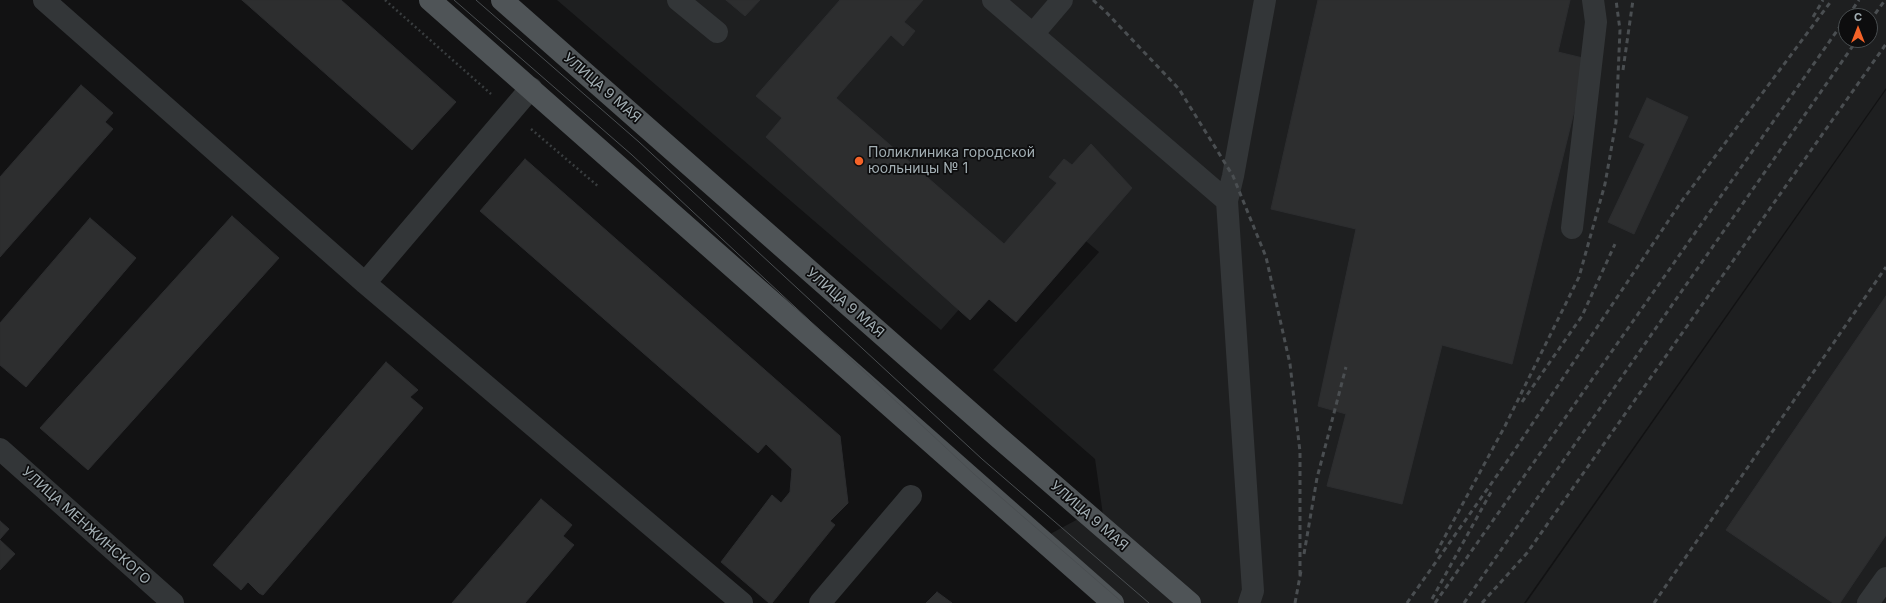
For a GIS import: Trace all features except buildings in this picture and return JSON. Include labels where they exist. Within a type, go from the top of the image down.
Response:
[{"type":"main road","points":[[430,0],[1113,603]]},
{"type":"main road","name":"УЛИЦА 9 МАЯ","points":[[502,0],[997,436],[1190,603]]},
{"type":"street","points":[[44,0],[365,283],[742,603]]},
{"type":"street","points":[[678,0],[717,32]]},
{"type":"street","points":[[993,0],[1227,201]]},
{"type":"street","points":[[1033,34],[1062,0]]},
{"type":"street","points":[[1249,603],[1253,591],[1227,201],[1233,176],[1265,0]]},
{"type":"street","points":[[1572,228],[1596,22],[1593,0]]},
{"type":"street","points":[[365,283],[531,88]]},
{"type":"street","name":"УЛИЦА МЕНЖИНСКОГО","points":[[0,449],[173,603]]},
{"type":"street","points":[[820,603],[911,496]]},
{"type":"street","points":[[1868,603],[1886,578]]},
{"type":"shaded area","points":[[557,0],[1886,0],[1886,88],[1524,603],[1099,603],[1038,549],[1052,533],[1080,518],[1104,522],[1095,459],[993,370],[1099,252],[1047,209],[941,330]]},
{"type":"shaded area","points":[[1886,90],[1886,603],[1526,603]]},
{"type":"tram line","points":[[454,0],[632,155],[974,474],[1123,603]]},
{"type":"tram line","points":[[476,0],[639,142],[982,459],[1149,603]]},
{"type":"railway","points":[[1093,0],[1179,89],[1233,176],[1266,257],[1290,364],[1300,452],[1300,577]]},
{"type":"railway","points":[[1436,553],[1505,426],[1579,277],[1605,184],[1616,122],[1620,30],[1616,0]]},
{"type":"railway","points":[[1623,70],[1633,0]]},
{"type":"railway","points":[[1813,17],[1823,0]]},
{"type":"railway","points":[[1407,603],[1510,457],[1681,202],[1832,0]]},
{"type":"railway","points":[[1854,8],[1859,0]]},
{"type":"railway","points":[[1878,10],[1885,0]]},
{"type":"railway","points":[[1435,603],[1838,29]]},
{"type":"railway","points":[[1482,603],[1527,553],[1886,44]]},
{"type":"railway","points":[[1464,603],[1851,48]]},
{"type":"railway","points":[[1522,402],[1582,316],[1615,244]]},
{"type":"railway","points":[[1654,603],[1886,267]]},
{"type":"railway","points":[[1304,554],[1317,478],[1346,367]]},
{"type":"railway","points":[[1432,599],[1491,492]]},
{"type":"railway","points":[[1295,603],[1301,571]]},
{"type":"place","name":"Поликлиника городской юольницы № 1","points":[[859,161]]}]
